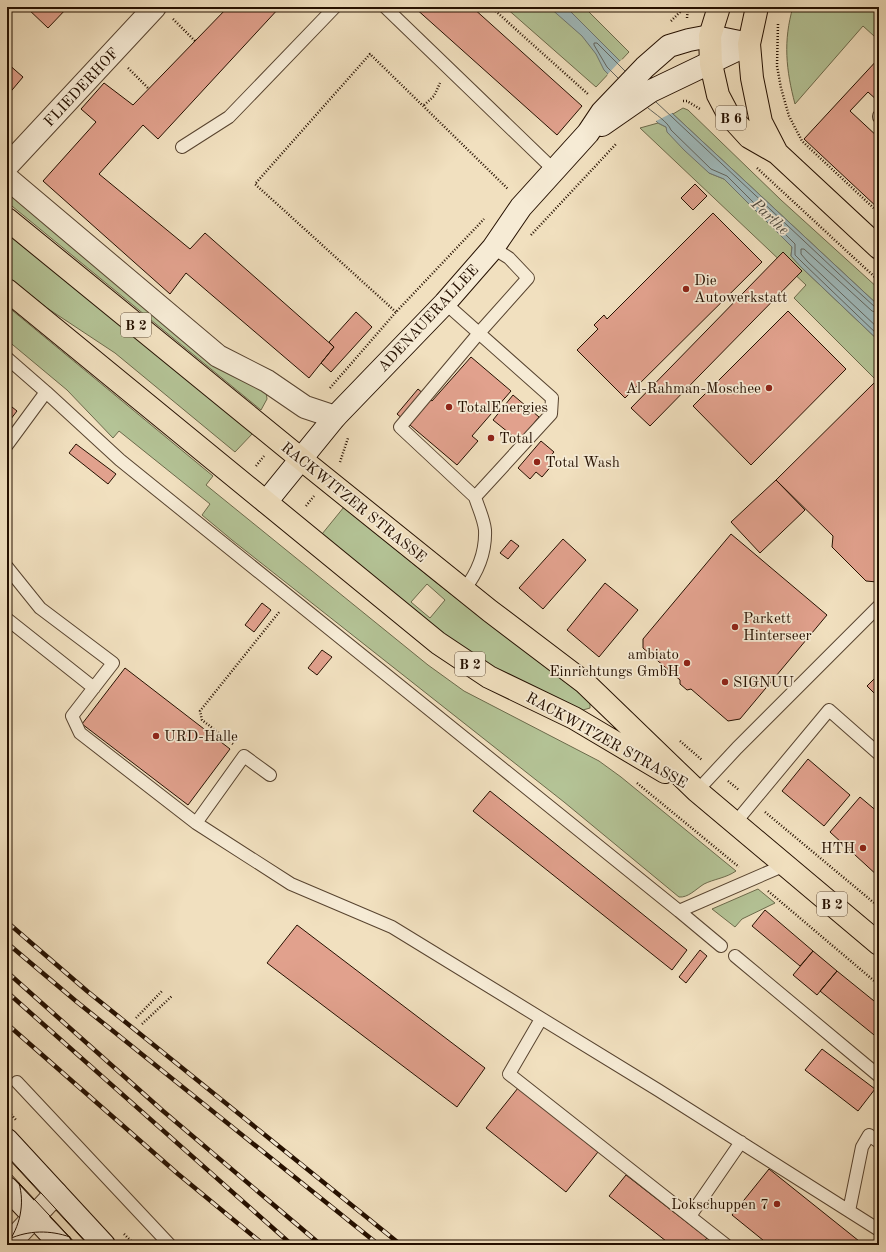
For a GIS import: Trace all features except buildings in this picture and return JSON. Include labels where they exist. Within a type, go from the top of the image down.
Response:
[{"type":"main road","name":"FLIEDERHOF","points":[[7,166],[155,7]]},
{"type":"main road","name":"B 6","points":[[719,7],[710,36],[710,64],[718,94],[728,114],[749,137],[777,153],[879,248]]},
{"type":"main road","name":"B 6","points":[[757,7],[748,44],[752,78],[761,122],[777,153]]},
{"type":"main road","name":"ADENAUERALLEE","points":[[266,502],[335,417],[445,303],[493,248],[521,207],[588,133],[612,109],[645,67],[668,46],[710,36],[748,44]]},
{"type":"main road","name":"ADENAUERALLEE","points":[[612,109],[635,101],[664,85],[710,64],[748,44]]},
{"type":"main road","points":[[7,178],[218,356],[267,380],[305,407],[335,417]]},
{"type":"main road","name":"RACKWITZER STRASSE","points":[[7,219],[326,480],[464,590],[585,683],[697,791],[879,944]]},
{"type":"main road","name":"RACKWITZER STRASSE","points":[[7,290],[438,643],[489,677],[574,718],[697,791]]},
{"type":"main road","points":[[7,1140],[104,1245]]},
{"type":"main road","points":[[7,1188],[61,1245]]},
{"type":"main road","points":[[8,1245],[56,1193]]},
{"type":"lane","points":[[182,147],[229,117],[335,7]]},
{"type":"lane","points":[[385,7],[554,170]]},
{"type":"lane","points":[[464,590],[475,575],[483,553],[485,529],[475,497],[400,427],[479,333],[528,278],[509,258],[493,248]]},
{"type":"lane","points":[[445,303],[552,398],[551,414],[475,497]]},
{"type":"lane","points":[[7,358],[120,460],[721,946]]},
{"type":"lane","points":[[7,445],[46,392]]},
{"type":"lane","points":[[7,567],[40,608],[113,663],[72,716],[80,733],[196,822],[291,884],[392,928],[741,1142],[879,1230]]},
{"type":"lane","points":[[697,791],[732,753],[879,606]]},
{"type":"lane","points":[[7,620],[94,688]]},
{"type":"lane","points":[[735,823],[829,710],[879,754]]},
{"type":"lane","points":[[196,822],[244,756],[270,775]]},
{"type":"lane","points":[[679,911],[785,865]]},
{"type":"lane","points":[[735,956],[879,1076]]},
{"type":"lane","points":[[541,1019],[509,1074],[726,1245]]},
{"type":"lane","points":[[17,1082],[170,1245]]},
{"type":"lane","points":[[849,1211],[862,1147],[869,1135],[879,1142]]},
{"type":"lane","points":[[690,1216],[741,1142]]},
{"type":"path","points":[[491,7],[601,105],[612,109]]},
{"type":"path","points":[[677,16],[685,7]]},
{"type":"path","points":[[778,17],[777,66],[781,88],[790,116],[802,141],[879,213]]},
{"type":"path","points":[[173,18],[195,41]]},
{"type":"path","points":[[113,52],[149,89]]},
{"type":"path","points":[[396,312],[255,184],[370,54],[424,105],[510,191]]},
{"type":"path","points":[[424,105],[434,96],[443,77],[450,70]]},
{"type":"path","points":[[687,101],[698,107],[702,113]]},
{"type":"path","points":[[754,166],[879,281]]},
{"type":"path","points":[[340,375],[396,312],[488,214]]},
{"type":"path","points":[[288,520],[299,515],[326,480]]},
{"type":"path","points":[[244,756],[235,745],[202,720],[200,711],[290,598]]},
{"type":"path","points":[[634,780],[879,985]]},
{"type":"path","points":[[136,1018],[162,991]]},
{"type":"path","points":[[142,1024],[172,996]]},
{"type":"green space","points":[[505,7],[584,7],[629,52],[596,87]]},
{"type":"green space","points":[[793,7],[879,7],[879,31],[874,36],[863,26],[795,104],[789,79],[787,56],[788,32]]},
{"type":"green space","points":[[683,108],[688,110],[781,200],[879,289],[879,306],[673,114]]},
{"type":"green space","points":[[658,123],[666,127],[709,173],[724,179],[792,247],[791,256],[801,267],[879,341],[879,383],[794,298],[806,285],[640,128]]},
{"type":"green space","points":[[7,189],[266,391],[267,399],[261,410],[7,202]]},
{"type":"green space","points":[[7,233],[253,433],[235,452],[115,353],[47,308],[7,276]]},
{"type":"green space","points":[[7,306],[213,476],[206,485],[428,665],[464,691],[599,761],[621,777],[736,871],[704,884],[689,895],[679,897],[564,802],[202,515],[210,504],[119,431],[113,438],[67,390],[7,340]]},
{"type":"green space","points":[[344,507],[434,581],[590,701],[590,708],[583,710],[514,679],[470,653],[438,631],[322,534]],"holes":[[[427,584],[445,600],[430,618],[411,602]]]},
{"type":"green space","points":[[758,889],[775,903],[742,919],[735,927],[712,909]]},
{"type":"water","name":"Parthe","points":[[549,7],[566,7],[673,114],[879,306],[879,341],[801,267],[791,256],[792,247],[724,179],[709,173],[667,132],[666,127],[658,123],[604,70],[596,54],[582,36]]},
{"type":"pier","points":[[622,59],[674,112],[654,122],[607,75]]},
{"type":"tram line","points":[[7,1156],[89,1245]]},
{"type":"tram line","points":[[7,1170],[77,1245]]},
{"type":"tram line","points":[[7,1181],[10,1200],[7,1222]]},
{"type":"tram line","points":[[7,1244],[15,1230],[20,1215],[21,1191],[19,1183]]},
{"type":"tram line","points":[[9,1239],[24,1234],[40,1232],[55,1233],[70,1237]]},
{"type":"tram line","points":[[23,1245],[35,1243],[60,1245]]},
{"type":"railway","points":[[7,922],[87,991],[401,1245]]},
{"type":"railway","points":[[7,943],[77,1002],[379,1245]]},
{"type":"railway","points":[[7,972],[163,1111],[321,1245]]},
{"type":"railway","points":[[7,992],[292,1245]]},
{"type":"railway","points":[[7,1024],[178,1174],[264,1245]]},
{"type":"place","name":"Die Autowerkstatt","points":[[686,289]]},
{"type":"place","name":"Al-Rahman-Moschee","points":[[769,388]]},
{"type":"place","name":"TotalEnergies","points":[[449,407]]},
{"type":"place","name":"Total","points":[[491,438]]},
{"type":"place","name":"Total Wash","points":[[537,462]]},
{"type":"place","name":"Parkett Hinterseer","points":[[735,627]]},
{"type":"place","name":"ambiato Einrichtungs GmbH","points":[[687,663]]},
{"type":"place","name":"SIGNUU","points":[[725,682]]},
{"type":"place","name":"URD-Halle","points":[[156,736]]},
{"type":"place","name":"HTH","points":[[863,848]]},
{"type":"place","name":"Lokschuppen 7","points":[[777,1204]]}]
